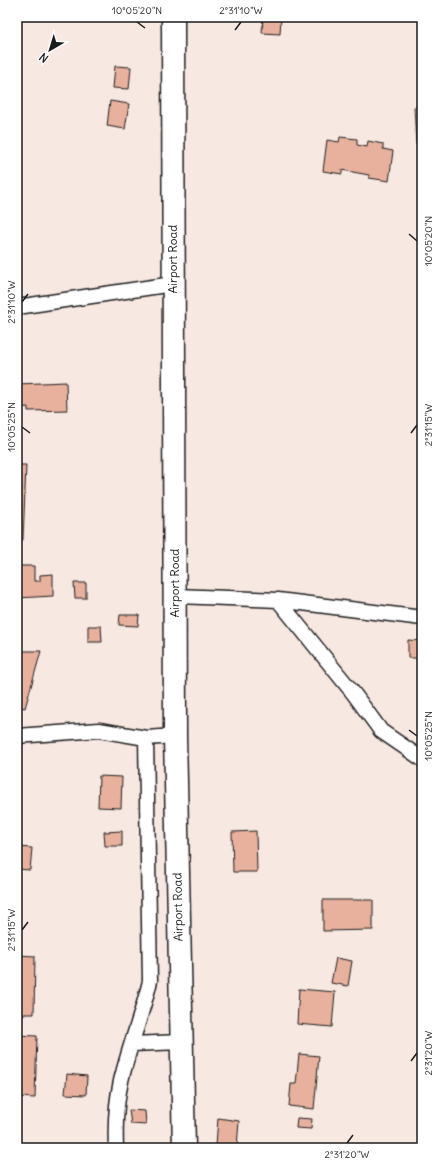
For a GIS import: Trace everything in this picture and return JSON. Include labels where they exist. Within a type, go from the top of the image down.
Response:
[{"type":"highway","name":"Airport Road","points":[[173,17],[173,284],[176,596],[174,736],[184,1148]]},
{"type":"street","points":[[17,307],[173,284]]},
{"type":"street","points":[[176,596],[278,600],[422,618]]},
{"type":"street","points":[[278,600],[354,694],[381,731],[422,759]]},
{"type":"street","points":[[17,736],[99,730],[146,738],[174,736]]},
{"type":"street","points":[[116,1148],[117,1100],[121,1080],[150,981],[146,738]]},
{"type":"street","points":[[132,1044],[182,1042]]},
{"type":"building","points":[[263,17],[281,17],[280,34],[262,33]]},
{"type":"building","points":[[115,66],[131,67],[129,89],[113,88]]},
{"type":"building","points":[[110,101],[129,104],[125,129],[107,126]]},
{"type":"building","points":[[414,107],[422,107],[422,144],[416,144]]},
{"type":"building","points":[[340,137],[357,139],[357,145],[367,147],[368,141],[383,144],[383,149],[393,151],[389,181],[369,178],[369,175],[342,170],[342,174],[323,171],[327,140],[339,142]]},
{"type":"building","points":[[66,382],[67,410],[28,411],[28,407],[17,408],[17,384]]},
{"type":"building","points":[[17,465],[26,465],[23,540],[17,540]]},
{"type":"building","points":[[17,566],[34,566],[34,581],[40,581],[40,575],[53,574],[53,596],[17,598]]},
{"type":"building","points":[[74,583],[86,583],[86,598],[75,598]]},
{"type":"building","points":[[120,615],[139,615],[138,626],[119,625]]},
{"type":"building","points":[[88,626],[101,626],[102,642],[88,642]]},
{"type":"building","points":[[408,640],[422,641],[422,658],[408,658]]},
{"type":"building","points":[[17,651],[41,651],[25,708],[17,706]]},
{"type":"building","points":[[17,745],[22,745],[17,759]]},
{"type":"building","points":[[99,776],[122,777],[121,808],[98,807]]},
{"type":"building","points":[[122,831],[122,846],[105,846],[104,832]]},
{"type":"building","points":[[256,831],[257,872],[233,872],[232,832]]},
{"type":"building","points":[[17,847],[32,848],[30,870],[17,869]]},
{"type":"building","points":[[323,900],[373,900],[373,930],[323,931]]},
{"type":"building","points":[[17,955],[35,956],[34,1014],[17,1014]]},
{"type":"building","points":[[336,958],[352,961],[348,986],[331,983]]},
{"type":"building","points":[[299,989],[335,992],[332,1027],[297,1024]]},
{"type":"building","points":[[17,1035],[37,1036],[35,1098],[17,1097],[19,1052],[17,1052]]},
{"type":"building","points":[[299,1054],[319,1056],[314,1109],[289,1106],[291,1084],[296,1084]]},
{"type":"building","points":[[67,1074],[87,1076],[86,1095],[65,1094]]},
{"type":"building","points":[[129,1110],[145,1111],[146,1125],[131,1124]]},
{"type":"building","points":[[218,1118],[239,1121],[237,1147],[216,1145]]},
{"type":"building","points":[[297,1118],[312,1119],[311,1129],[296,1128]]}]
